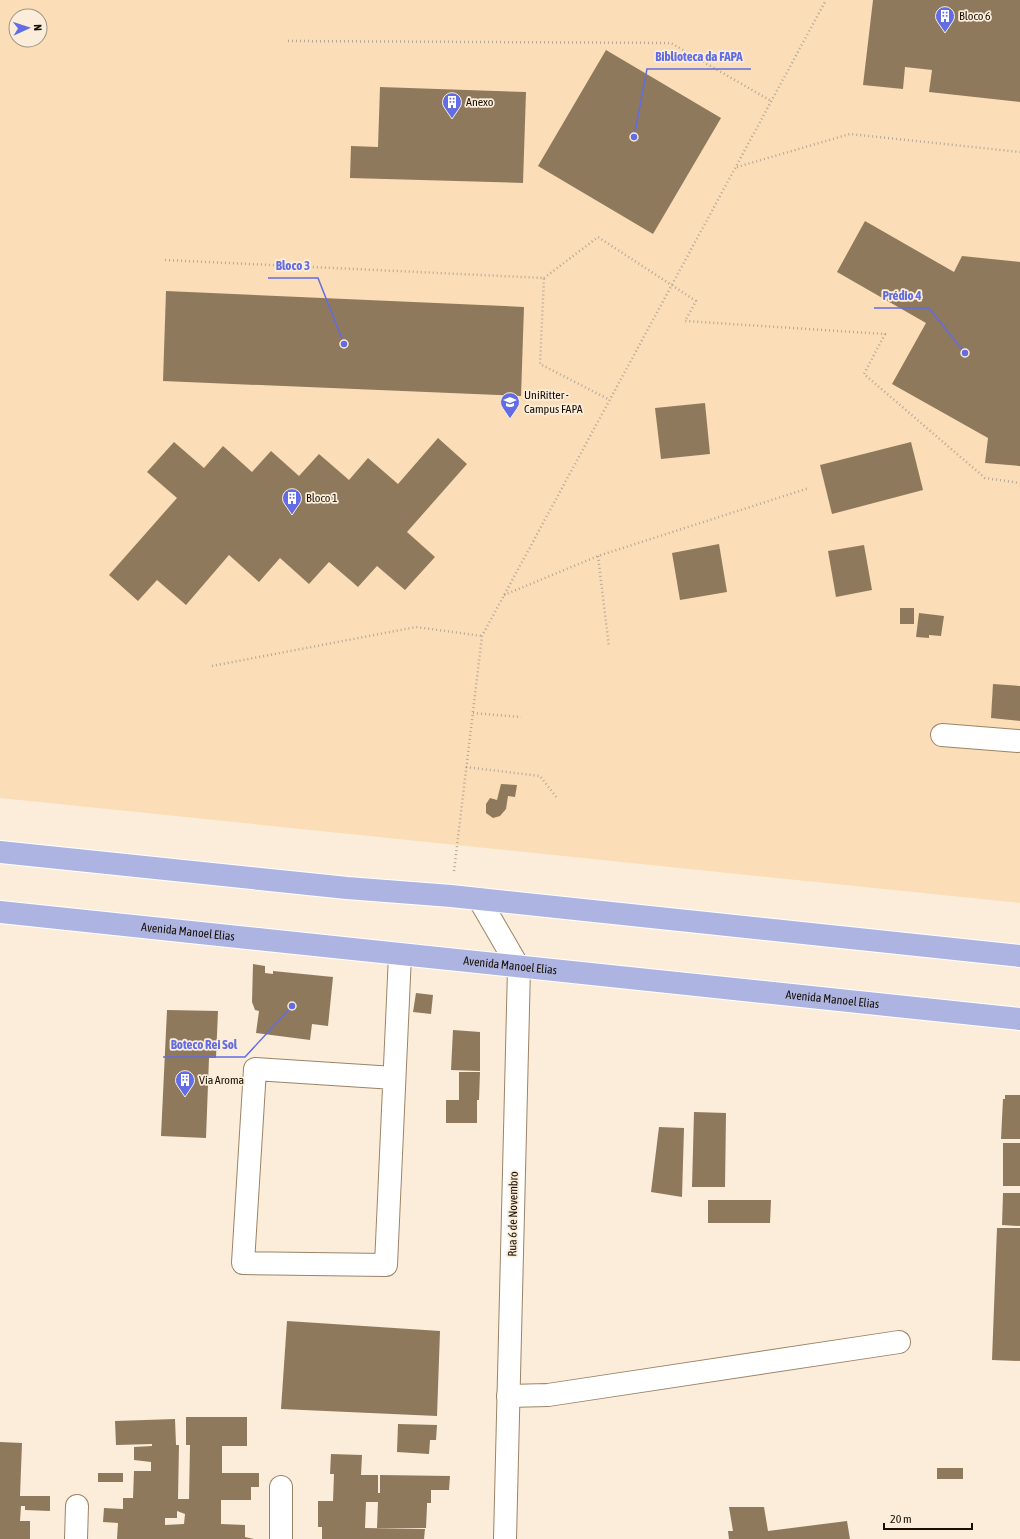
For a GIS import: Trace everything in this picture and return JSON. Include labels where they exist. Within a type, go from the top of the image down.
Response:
[{"type":"main road","points":[[0,852],[340,887],[451,896],[1020,956]]},
{"type":"main road","name":"Avenida Manoel Elias","points":[[0,912],[519,968],[1020,1019]]},
{"type":"street","points":[[942,735],[1018,741]]},
{"type":"street","points":[[479,899],[519,968]]},
{"type":"street","points":[[394,1078],[254,1069],[243,1263],[386,1265],[400,955]]},
{"type":"street","name":"Rua 6 de Novembro","points":[[505,1539],[519,968]]},
{"type":"street","points":[[508,1396],[548,1396],[899,1342]]},
{"type":"street","points":[[281,1487],[281,1539]]},
{"type":"street","points":[[76,1539],[77,1506]]},
{"type":"path","points":[[451,896],[482,636],[826,0]]},
{"type":"path","points":[[288,41],[671,43],[771,101]]},
{"type":"path","points":[[736,167],[850,134],[1020,152]]},
{"type":"path","points":[[165,260],[544,278],[598,238],[696,301],[685,321],[885,334],[864,374],[985,478],[1020,482]]},
{"type":"path","points":[[544,278],[540,364],[610,400]]},
{"type":"path","points":[[504,595],[598,556],[809,488]]},
{"type":"path","points":[[598,556],[609,647]]},
{"type":"path","points":[[212,666],[416,627],[482,636]]},
{"type":"path","points":[[473,713],[521,717]]},
{"type":"path","points":[[466,767],[540,776],[557,798]]},
{"type":"shaded area","name":"UniRitter - Campus FAPA","points":[[0,0],[1020,0],[1020,903],[0,798]]},
{"type":"building","name":"Bloco 6","points":[[873,0],[1020,0],[1020,102],[929,92],[932,70],[905,67],[903,89],[863,85]]},
{"type":"building","points":[[606,50],[721,118],[653,234],[538,166]]},
{"type":"building","name":"Anexo","points":[[380,87],[526,92],[523,183],[350,178],[351,146],[378,147]]},
{"type":"building","points":[[865,221],[954,272],[962,256],[1020,262],[1020,466],[985,463],[988,438],[892,384],[926,323],[837,272]]},
{"type":"building","points":[[166,291],[524,307],[521,396],[163,381]]},
{"type":"building","points":[[705,403],[710,454],[661,459],[655,408]]},
{"type":"building","name":"Bloco 1","points":[[438,438],[467,464],[407,532],[435,557],[405,590],[377,566],[358,587],[329,562],[309,584],[280,558],[259,582],[229,555],[186,605],[157,580],[138,601],[109,575],[177,498],[147,472],[174,442],[204,468],[223,446],[252,472],[271,451],[299,476],[319,454],[349,480],[368,458],[398,484]]},
{"type":"building","points":[[911,442],[923,490],[832,514],[820,465]]},
{"type":"building","points":[[719,544],[727,592],[680,600],[672,553]]},
{"type":"building","points":[[864,545],[872,590],[836,597],[828,551]]},
{"type":"building","points":[[900,608],[914,608],[914,624],[900,624]]},
{"type":"building","points":[[919,613],[944,616],[941,636],[929,635],[929,638],[916,637]]},
{"type":"building","points":[[993,684],[1020,686],[1020,721],[991,718]]},
{"type":"building","points":[[501,784],[517,785],[515,797],[508,796],[506,809],[500,816],[493,818],[486,813],[486,804],[490,798],[497,800]]},
{"type":"building","points":[[253,964],[265,966],[265,973],[273,974],[273,971],[333,977],[328,1026],[312,1024],[310,1040],[256,1033],[259,1011],[255,1010],[252,1002]]},
{"type":"building","points":[[416,993],[433,995],[431,1014],[413,1012]]},
{"type":"building","name":"Via Aroma","points":[[167,1010],[218,1011],[216,1058],[209,1058],[206,1138],[161,1136]]},
{"type":"building","points":[[453,1030],[480,1032],[480,1071],[451,1070]]},
{"type":"building","points":[[459,1072],[480,1072],[479,1100],[477,1100],[477,1123],[446,1123],[446,1100],[459,1100]]},
{"type":"building","points":[[1005,1095],[1020,1095],[1020,1139],[1001,1139],[1003,1099],[1005,1099]]},
{"type":"building","points":[[694,1112],[726,1113],[725,1187],[692,1187]]},
{"type":"building","points":[[659,1127],[684,1128],[682,1197],[651,1192]]},
{"type":"building","points":[[1003,1143],[1020,1143],[1020,1186],[1003,1186]]},
{"type":"building","points":[[1003,1193],[1020,1193],[1020,1226],[1002,1225]]},
{"type":"building","points":[[708,1200],[771,1200],[770,1223],[708,1223]]},
{"type":"building","points":[[997,1228],[1020,1228],[1020,1361],[992,1360]]},
{"type":"building","points":[[287,1321],[440,1331],[437,1416],[281,1409]]},
{"type":"building","points":[[186,1417],[247,1417],[247,1446],[222,1446],[222,1473],[259,1473],[259,1487],[251,1487],[251,1500],[221,1500],[221,1524],[245,1525],[245,1537],[254,1539],[117,1539],[118,1523],[103,1522],[104,1508],[123,1509],[123,1498],[133,1498],[134,1471],[151,1471],[151,1462],[134,1460],[134,1447],[152,1446],[152,1444],[116,1445],[115,1421],[175,1419],[176,1445],[179,1445],[178,1499],[189,1499],[190,1445],[186,1445]],"holes":[[[177,1511],[185,1514],[184,1524],[165,1525],[165,1518],[177,1518]]]},
{"type":"building","points":[[398,1424],[437,1425],[436,1440],[430,1440],[429,1454],[397,1452]]},
{"type":"building","points":[[0,1442],[22,1443],[20,1496],[50,1496],[50,1511],[25,1510],[25,1506],[21,1506],[20,1521],[30,1521],[30,1539],[0,1539]]},
{"type":"building","points":[[331,1454],[362,1455],[361,1475],[378,1475],[378,1493],[380,1493],[380,1475],[450,1476],[449,1490],[431,1490],[431,1503],[427,1503],[426,1528],[377,1528],[378,1502],[366,1502],[365,1528],[425,1529],[424,1539],[322,1539],[322,1527],[318,1527],[318,1501],[333,1501],[334,1474],[330,1474]]},
{"type":"building","points":[[937,1468],[963,1468],[963,1479],[937,1479]]},
{"type":"building","points":[[98,1473],[123,1473],[123,1482],[98,1482]]},
{"type":"building","points":[[729,1507],[764,1507],[768,1531],[847,1521],[850,1539],[729,1539],[728,1531],[733,1531]]},
{"type":"place","name":"Bloco 6","points":[[945,33]]},
{"type":"place","name":"Anexo","points":[[452,119]]},
{"type":"place","name":"Biblioteca da FAPA","points":[[634,137]]},
{"type":"place","name":"Bloco 3","points":[[344,344]]},
{"type":"place","name":"Prédio 4","points":[[965,353]]},
{"type":"place","name":"UniRitter - Campus FAPA","points":[[510,419]]},
{"type":"place","name":"Bloco 1","points":[[292,515]]},
{"type":"place","name":"Boteco Rei Sol","points":[[292,1006]]},
{"type":"place","name":"Via Aroma","points":[[185,1097]]}]
